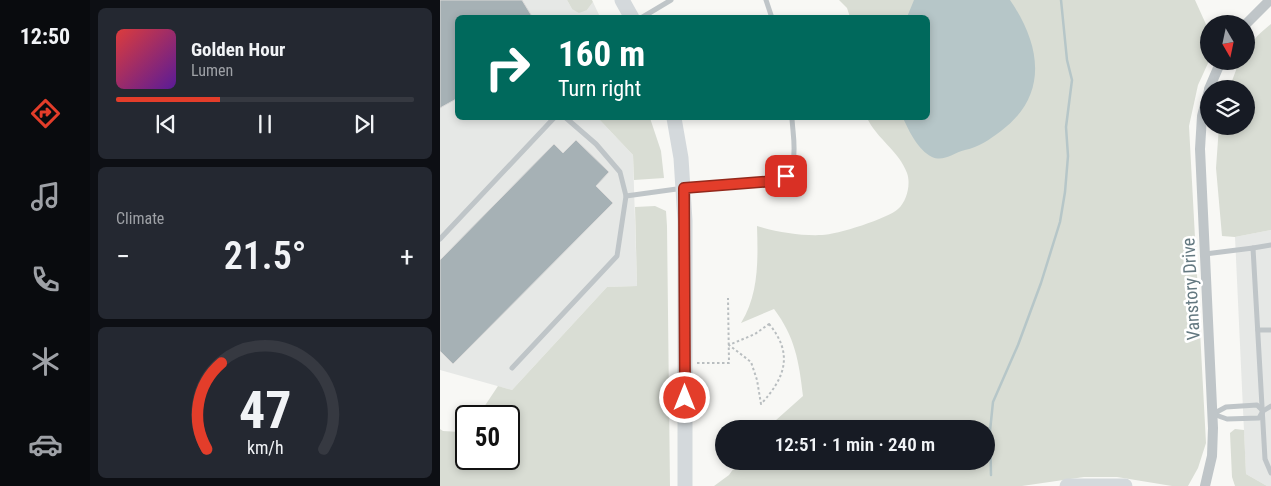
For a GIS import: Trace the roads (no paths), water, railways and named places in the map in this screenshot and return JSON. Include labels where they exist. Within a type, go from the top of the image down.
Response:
[{"type":"main road","points":[[622,0],[630,15]]},
{"type":"main road","points":[[674,120],[684,188],[685,486]]},
{"type":"main road","points":[[1067,486],[1126,486]]},
{"type":"street","points":[[1255,15],[1270,0]]},
{"type":"street","name":"Vanstory Drive","points":[[1201,135],[1213,414],[1212,456],[1205,486]]},
{"type":"lane","points":[[646,15],[671,0]]},
{"type":"lane","points":[[766,0],[771,15]]},
{"type":"lane","points":[[440,239],[552,120]]},
{"type":"lane","points":[[512,368],[616,256],[626,196],[620,172],[596,144],[568,120]]},
{"type":"lane","points":[[626,196],[684,188],[775,181],[786,176],[794,159],[792,120]]},
{"type":"lane","points":[[1205,254],[1271,245]]},
{"type":"lane","points":[[1253,248],[1265,459],[1271,473]]},
{"type":"lane","points":[[1258,330],[1271,330]]},
{"type":"lane","points":[[1213,414],[1226,407],[1257,405],[1263,411]]},
{"type":"lane","points":[[1213,414],[1227,419],[1259,418],[1263,411],[1271,406]]},
{"type":"waterway","points":[[991,475],[990,431],[993,402],[1018,345],[1041,283],[1060,222],[1065,192],[1068,156],[1066,127],[1072,80],[1067,60],[1061,0]]}]
